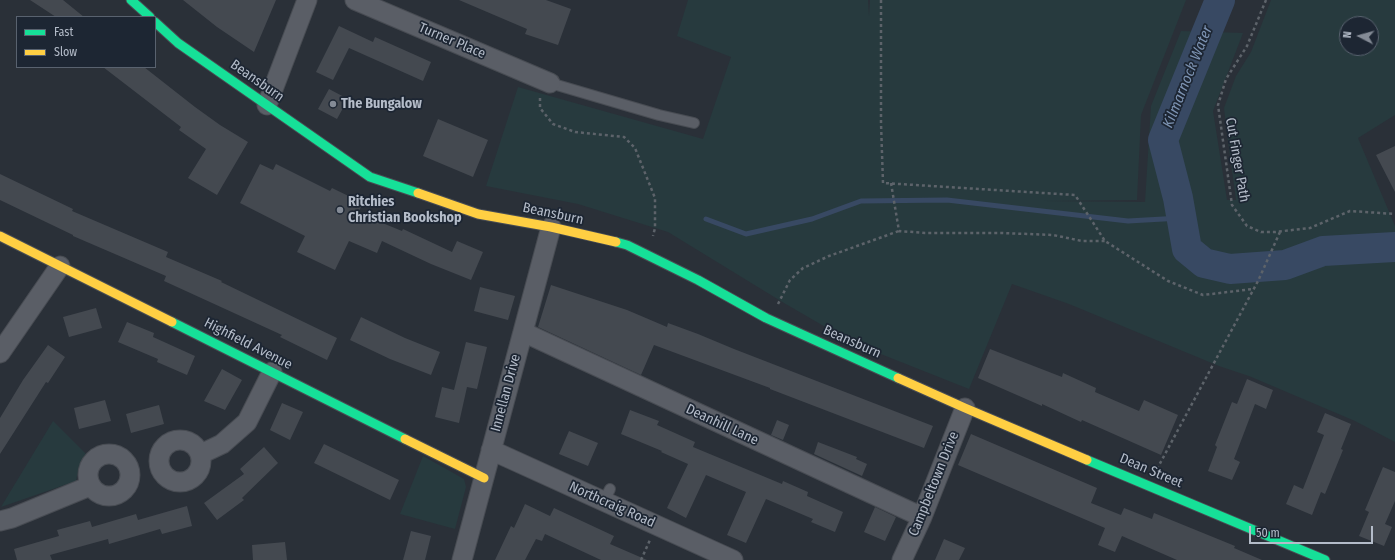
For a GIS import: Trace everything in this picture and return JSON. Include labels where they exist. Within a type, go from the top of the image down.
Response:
[{"type":"main road","points":[[132,0],[149,16]]},
{"type":"main road","name":"Beansburn","points":[[156,23],[178,43],[370,177],[478,214],[550,227],[627,246],[698,280],[769,320],[965,408]]},
{"type":"main road","name":"Highfield Avenue","points":[[0,236],[484,478]]},
{"type":"main road","name":"Dean Street","points":[[965,408],[1325,560]]},
{"type":"street","points":[[267,105],[307,0]]},
{"type":"street","name":"Turner Place","points":[[355,0],[545,81]]},
{"type":"street","name":"Innellan Drive","points":[[462,560],[550,227]]},
{"type":"street","points":[[0,354],[60,266]]},
{"type":"street","name":"Deanhill Lane","points":[[522,332],[922,517]]},
{"type":"street","points":[[201,454],[222,444],[247,422],[272,372]]},
{"type":"street","name":"Campbeltown Drive","points":[[902,560],[922,517],[965,408]]},
{"type":"street","name":"Northcraig Road","points":[[491,450],[607,495],[733,560]]},
{"type":"street","points":[[0,521],[12,518],[90,486]]},
{"type":"lane","points":[[545,81],[659,115],[694,123]]},
{"type":"path","points":[[881,0],[880,123],[883,183],[1075,195],[1105,241],[1168,282],[1203,295],[1253,289]]},
{"type":"path","name":"Cut Finger Path","points":[[1266,0],[1247,46],[1226,79],[1218,105],[1232,205],[1247,226],[1261,232],[1280,232],[1310,228],[1350,211],[1395,214]]},
{"type":"path","points":[[545,81],[540,108],[553,124],[575,132],[624,138],[635,148],[655,198],[655,228],[650,256]]},
{"type":"path","points":[[891,183],[899,231]]},
{"type":"path","points":[[769,320],[790,280],[803,268],[828,256],[899,231],[1053,235],[1082,241],[1105,241]]},
{"type":"path","points":[[1149,486],[1258,282],[1280,232]]},
{"type":"green space","points":[[688,0],[868,0],[869,16],[870,0],[1186,0],[1141,115],[1137,200],[1044,201],[1145,202],[1151,106],[1181,31],[1243,33],[1213,111],[1227,200],[1236,200],[1224,108],[1236,76],[1251,52],[1271,0],[1395,0],[1395,115],[1358,138],[1395,226],[1395,442],[1355,421],[1249,376],[1219,366],[1069,304],[1012,284],[969,389],[853,343],[784,303],[668,232],[578,204],[486,186],[518,87],[703,139],[731,57],[677,36]]},
{"type":"green space","points":[[53,421],[86,454],[79,466],[76,481],[1,507]]},
{"type":"green space","points":[[423,456],[464,479],[466,487],[455,529],[400,514]]},
{"type":"building","points":[[30,0],[63,0],[83,16],[54,16]]},
{"type":"building","points":[[183,0],[276,0],[254,52],[217,27]]},
{"type":"building","points":[[459,0],[546,0],[571,9],[558,45],[525,34],[527,29]]},
{"type":"building","points":[[339,26],[373,42],[375,37],[431,62],[423,81],[349,48],[333,80],[316,72]]},
{"type":"building","points":[[104,68],[145,68],[195,107],[220,125],[248,142],[217,195],[188,178],[206,149],[179,130],[181,127]]},
{"type":"building","name":"The Bungalow","points":[[329,89],[348,99],[337,119],[318,109]]},
{"type":"building","points":[[438,119],[488,140],[473,177],[423,156]]},
{"type":"building","points":[[1395,146],[1395,192],[1376,155]]},
{"type":"building","points":[[260,164],[273,170],[276,164],[330,191],[332,188],[363,203],[358,213],[402,231],[403,229],[452,252],[457,241],[483,252],[471,280],[431,264],[382,241],[377,253],[349,241],[335,270],[297,252],[305,236],[240,203]]},
{"type":"building","points":[[0,174],[73,209],[72,211],[168,252],[166,257],[222,281],[221,282],[337,338],[327,360],[280,337],[282,335],[164,281],[166,276],[73,236],[0,200]]},
{"type":"building","points":[[551,285],[627,310],[667,327],[668,323],[698,334],[933,426],[924,448],[654,345],[641,375],[538,327]]},
{"type":"building","points":[[480,287],[515,296],[508,320],[474,311]]},
{"type":"building","points":[[96,308],[102,328],[69,337],[63,317]]},
{"type":"building","points":[[361,317],[405,338],[440,352],[431,375],[390,359],[350,340]]},
{"type":"building","points":[[127,322],[154,333],[153,337],[195,356],[187,375],[157,362],[158,359],[118,342]]},
{"type":"building","points":[[466,342],[487,347],[477,389],[467,387],[459,423],[435,417],[442,387],[454,390]]},
{"type":"building","points":[[48,345],[65,357],[48,383],[46,382],[0,454],[0,418],[23,380]]},
{"type":"building","points":[[990,349],[1062,377],[1063,373],[1096,388],[1095,392],[1139,411],[1144,400],[1178,415],[1161,455],[1082,420],[1081,422],[1042,404],[1042,406],[978,378]]},
{"type":"building","points":[[222,369],[242,380],[225,410],[204,401]]},
{"type":"building","points":[[1247,379],[1273,390],[1266,409],[1255,404],[1234,459],[1240,462],[1232,480],[1208,471],[1217,447],[1215,445],[1232,402],[1237,404]]},
{"type":"building","points":[[105,400],[111,421],[79,429],[74,408]]},
{"type":"building","points":[[282,403],[303,412],[290,440],[270,430]]},
{"type":"building","points":[[159,405],[164,424],[131,433],[126,414]]},
{"type":"building","points":[[630,410],[659,421],[657,425],[695,442],[693,447],[782,484],[783,481],[808,492],[807,496],[843,512],[835,532],[811,522],[813,519],[766,499],[746,543],[727,535],[746,492],[706,475],[686,518],[667,508],[688,464],[661,452],[662,451],[621,434]]},
{"type":"building","points":[[1325,413],[1351,424],[1341,449],[1343,450],[1325,494],[1321,492],[1312,515],[1286,504],[1294,485],[1303,489],[1324,435],[1317,432]]},
{"type":"building","points":[[777,420],[789,425],[783,440],[771,435]]},
{"type":"building","points":[[569,431],[598,443],[588,466],[559,454]]},
{"type":"building","points":[[971,434],[1097,488],[1091,503],[1121,515],[1124,508],[1152,519],[1154,513],[1235,546],[1234,548],[1262,560],[1177,560],[1122,536],[1115,552],[1098,545],[1105,528],[958,465]]},
{"type":"building","points":[[818,442],[857,457],[856,459],[867,464],[862,476],[814,454]]},
{"type":"building","points":[[324,444],[399,480],[390,500],[314,463]]},
{"type":"building","points":[[264,447],[278,463],[242,498],[244,500],[217,520],[204,503],[244,474],[240,469]]},
{"type":"building","points":[[1383,467],[1395,472],[1395,501],[1385,524],[1392,527],[1384,546],[1359,536],[1369,512],[1365,510]]},
{"type":"building","points":[[525,504],[550,516],[554,508],[614,536],[610,544],[647,560],[601,560],[545,534],[542,541],[536,539],[525,560],[495,560],[511,526],[514,528]]},
{"type":"building","points":[[187,506],[192,526],[162,534],[160,529],[109,544],[108,539],[50,555],[52,560],[17,560],[14,549],[59,536],[57,530],[90,521],[92,527],[136,514],[138,520]]},
{"type":"building","points":[[875,507],[896,517],[885,541],[864,532]]},
{"type":"building","points":[[411,531],[431,536],[425,560],[403,560]]},
{"type":"building","points":[[944,539],[965,548],[959,560],[935,560]]},
{"type":"building","points":[[285,542],[287,560],[253,560],[252,545]]},
{"type":"waterway","name":"Kilmarnock Water","points":[[1220,0],[1163,140],[1178,198],[1187,249],[1204,263],[1230,269],[1285,265],[1323,251],[1395,247]]},
{"type":"waterway","points":[[706,219],[746,234],[812,219],[861,201],[947,200],[1128,221],[1181,218]]},
{"type":"traffic: fast","points":[[131,0],[149,16]]},
{"type":"traffic: fast","points":[[156,23],[178,43],[370,177],[418,193]]},
{"type":"traffic: fast","points":[[616,242],[627,245],[698,280],[766,318],[898,378]]},
{"type":"traffic: fast","points":[[172,322],[405,439]]},
{"type":"traffic: fast","points":[[1087,460],[1325,560]]},
{"type":"traffic: slow","points":[[418,193],[478,214],[551,227],[616,242]]},
{"type":"traffic: slow","points":[[0,236],[172,322]]},
{"type":"traffic: slow","points":[[898,378],[1087,460]]},
{"type":"traffic: slow","points":[[405,439],[484,478]]},
{"type":"place","name":"The Bungalow","points":[[333,104]]},
{"type":"place","name":"Ritchies Christian Bookshop","points":[[340,210]]}]
